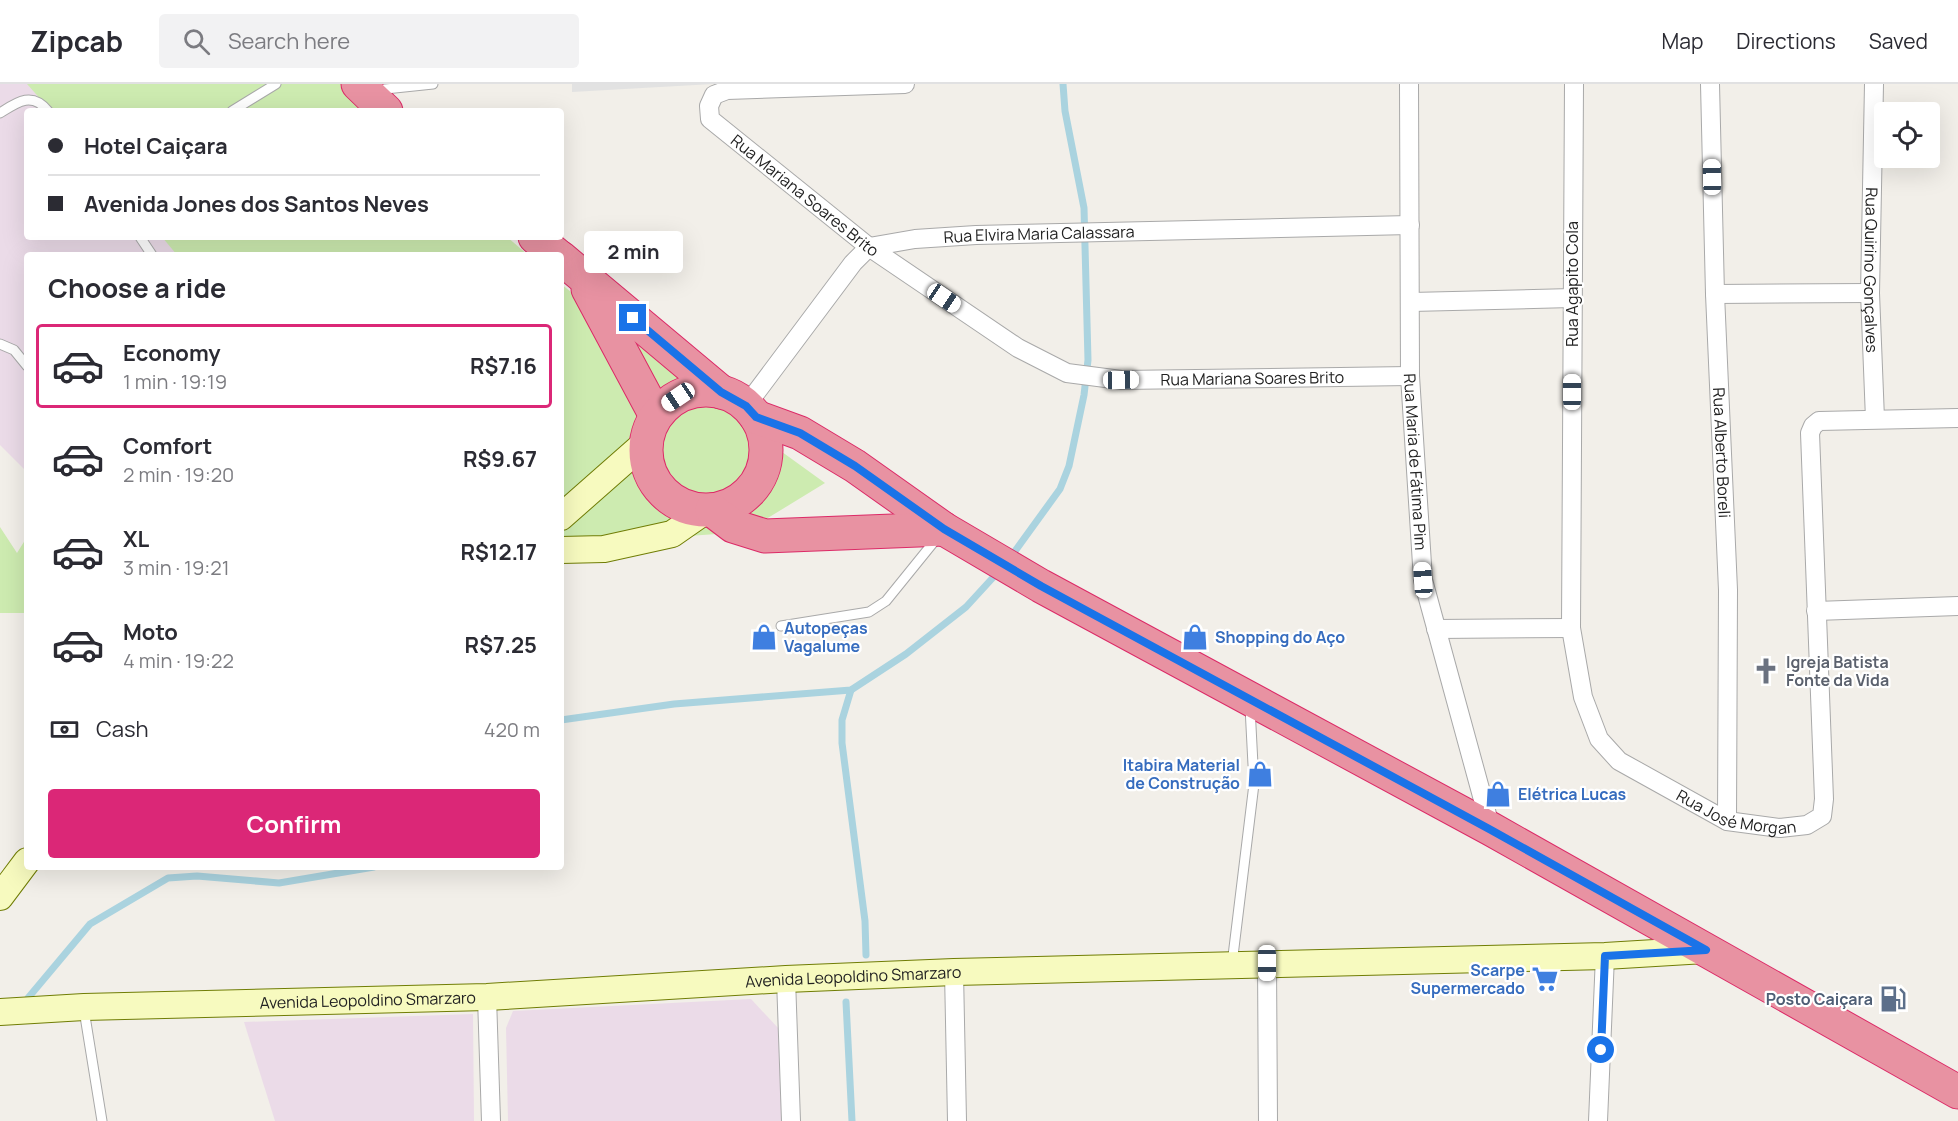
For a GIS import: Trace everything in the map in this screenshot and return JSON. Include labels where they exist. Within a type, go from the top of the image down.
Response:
[{"type":"highway","points":[[539,240],[554,252]]},
{"type":"highway","points":[[566,262],[741,405],[766,444],[762,472],[745,496],[733,504],[708,511]]},
{"type":"highway","points":[[566,262],[651,429],[648,471],[665,495],[677,504],[708,511],[733,526],[765,536],[944,529]]},
{"type":"highway","points":[[651,429],[678,397],[692,392],[741,405],[800,433],[855,466],[944,529],[1041,586],[1491,830],[1958,1092]]},
{"type":"street","name":"Rua Mariana Soares Brito","points":[[905,84],[727,90],[714,95],[709,106],[710,119],[869,247],[1043,363],[1076,375],[1102,379],[1410,376]]},
{"type":"street","name":"Rua Maria de Fátima Pim","points":[[1409,84],[1410,376],[1423,580],[1491,830]]},
{"type":"street","name":"Rua Agapito Cola","points":[[1571,628],[1574,84]]},
{"type":"street","name":"Rua Alberto Boreli","points":[[1710,84],[1715,294],[1728,591],[1728,821]]},
{"type":"street","name":"Rua Quirino Gonçalves","points":[[1874,84],[1870,293],[1875,420]]},
{"type":"street","name":"Rua Elvira Maria Calassara","points":[[869,247],[915,239],[1097,232],[1410,225]]},
{"type":"street","points":[[741,405],[853,263],[869,247]]},
{"type":"street","points":[[1715,294],[1870,293]]},
{"type":"street","points":[[1411,302],[1572,298]]},
{"type":"street","points":[[1875,420],[1958,418]]},
{"type":"street","name":"Rua José Morgan","points":[[1571,628],[1583,697],[1599,739],[1620,762],[1728,821],[1779,828],[1807,825],[1822,816],[1824,799],[1810,433],[1819,421],[1875,420]]},
{"type":"street","points":[[564,514],[651,429]]},
{"type":"street","points":[[564,550],[604,549],[672,534],[708,511]]},
{"type":"street","points":[[1816,611],[1958,606]]},
{"type":"street","points":[[1436,629],[1571,628]]},
{"type":"street","points":[[0,897],[24,865]]},
{"type":"street","name":"Avenida Leopoldino Smarzaro","points":[[0,1012],[84,1007],[487,997],[786,979],[954,972],[1605,956],[1706,950]]},
{"type":"street","points":[[1598,1121],[1605,956]]},
{"type":"street","points":[[1267,963],[1268,1121]]},
{"type":"street","points":[[954,972],[957,1121]]},
{"type":"street","points":[[786,979],[791,1121]]},
{"type":"street","points":[[487,997],[491,1121]]},
{"type":"lane","points":[[237,108],[276,84]]},
{"type":"lane","points":[[370,95],[433,84]]},
{"type":"lane","points":[[0,113],[27,99],[36,101],[44,108]]},
{"type":"lane","points":[[0,344],[14,350],[24,362]]},
{"type":"lane","points":[[782,626],[869,612],[886,601],[944,529]]},
{"type":"lane","points":[[1232,964],[1254,784],[1250,699]]},
{"type":"lane","points":[[84,1007],[102,1121]]},
{"type":"shaded area","points":[[0,84],[311,84],[337,108],[24,108],[24,240],[434,240],[422,252],[24,252],[24,469],[0,445]]},
{"type":"shaded area","points":[[572,84],[713,84],[572,92]]},
{"type":"shaded area","points":[[751,999],[780,1030],[782,1121],[508,1121],[506,1028],[513,1011]]},
{"type":"shaded area","points":[[473,1014],[474,1121],[275,1121],[244,1022]]},
{"type":"green space","points":[[27,84],[344,84],[370,108],[48,108]]},
{"type":"green space","points":[[164,240],[510,240],[524,252],[174,252]]},
{"type":"green space","points":[[564,286],[670,371],[825,483],[745,532],[564,545]]},
{"type":"green space","points":[[0,527],[17,553],[24,542],[24,613],[0,613]]},
{"type":"waterway","points":[[1010,558],[1060,489],[1069,466],[1084,395],[1088,360],[1084,208],[1065,111],[1063,84]]},
{"type":"waterway","points":[[564,720],[674,704],[851,690],[906,654],[966,607],[999,571]]},
{"type":"waterway","points":[[851,690],[842,720],[842,743],[865,921],[866,955]]},
{"type":"waterway","points":[[28,998],[90,924],[168,878],[197,876],[279,883],[356,870]]},
{"type":"waterway","points":[[846,1002],[852,1121]]},
{"type":"place","name":"Autopeças Vagalume","points":[[764,637]]},
{"type":"place","name":"Shopping do Aço","points":[[1195,637]]},
{"type":"place","name":"Igreja Batista Fonte da Vida","points":[[1766,671]]},
{"type":"place","name":"Itabira Material de Construção","points":[[1260,774]]},
{"type":"place","name":"Elétrica Lucas","points":[[1498,794]]},
{"type":"place","name":"Scarpe Supermercado","points":[[1545,979]]},
{"type":"place","name":"Posto Caiçara","points":[[1893,999]]},
{"type":"route","points":[[633,318],[721,392],[734,397],[756,417],[800,433],[855,466],[944,529],[1041,586],[1491,830],[1706,950],[1605,956],[1601,1050]]}]
